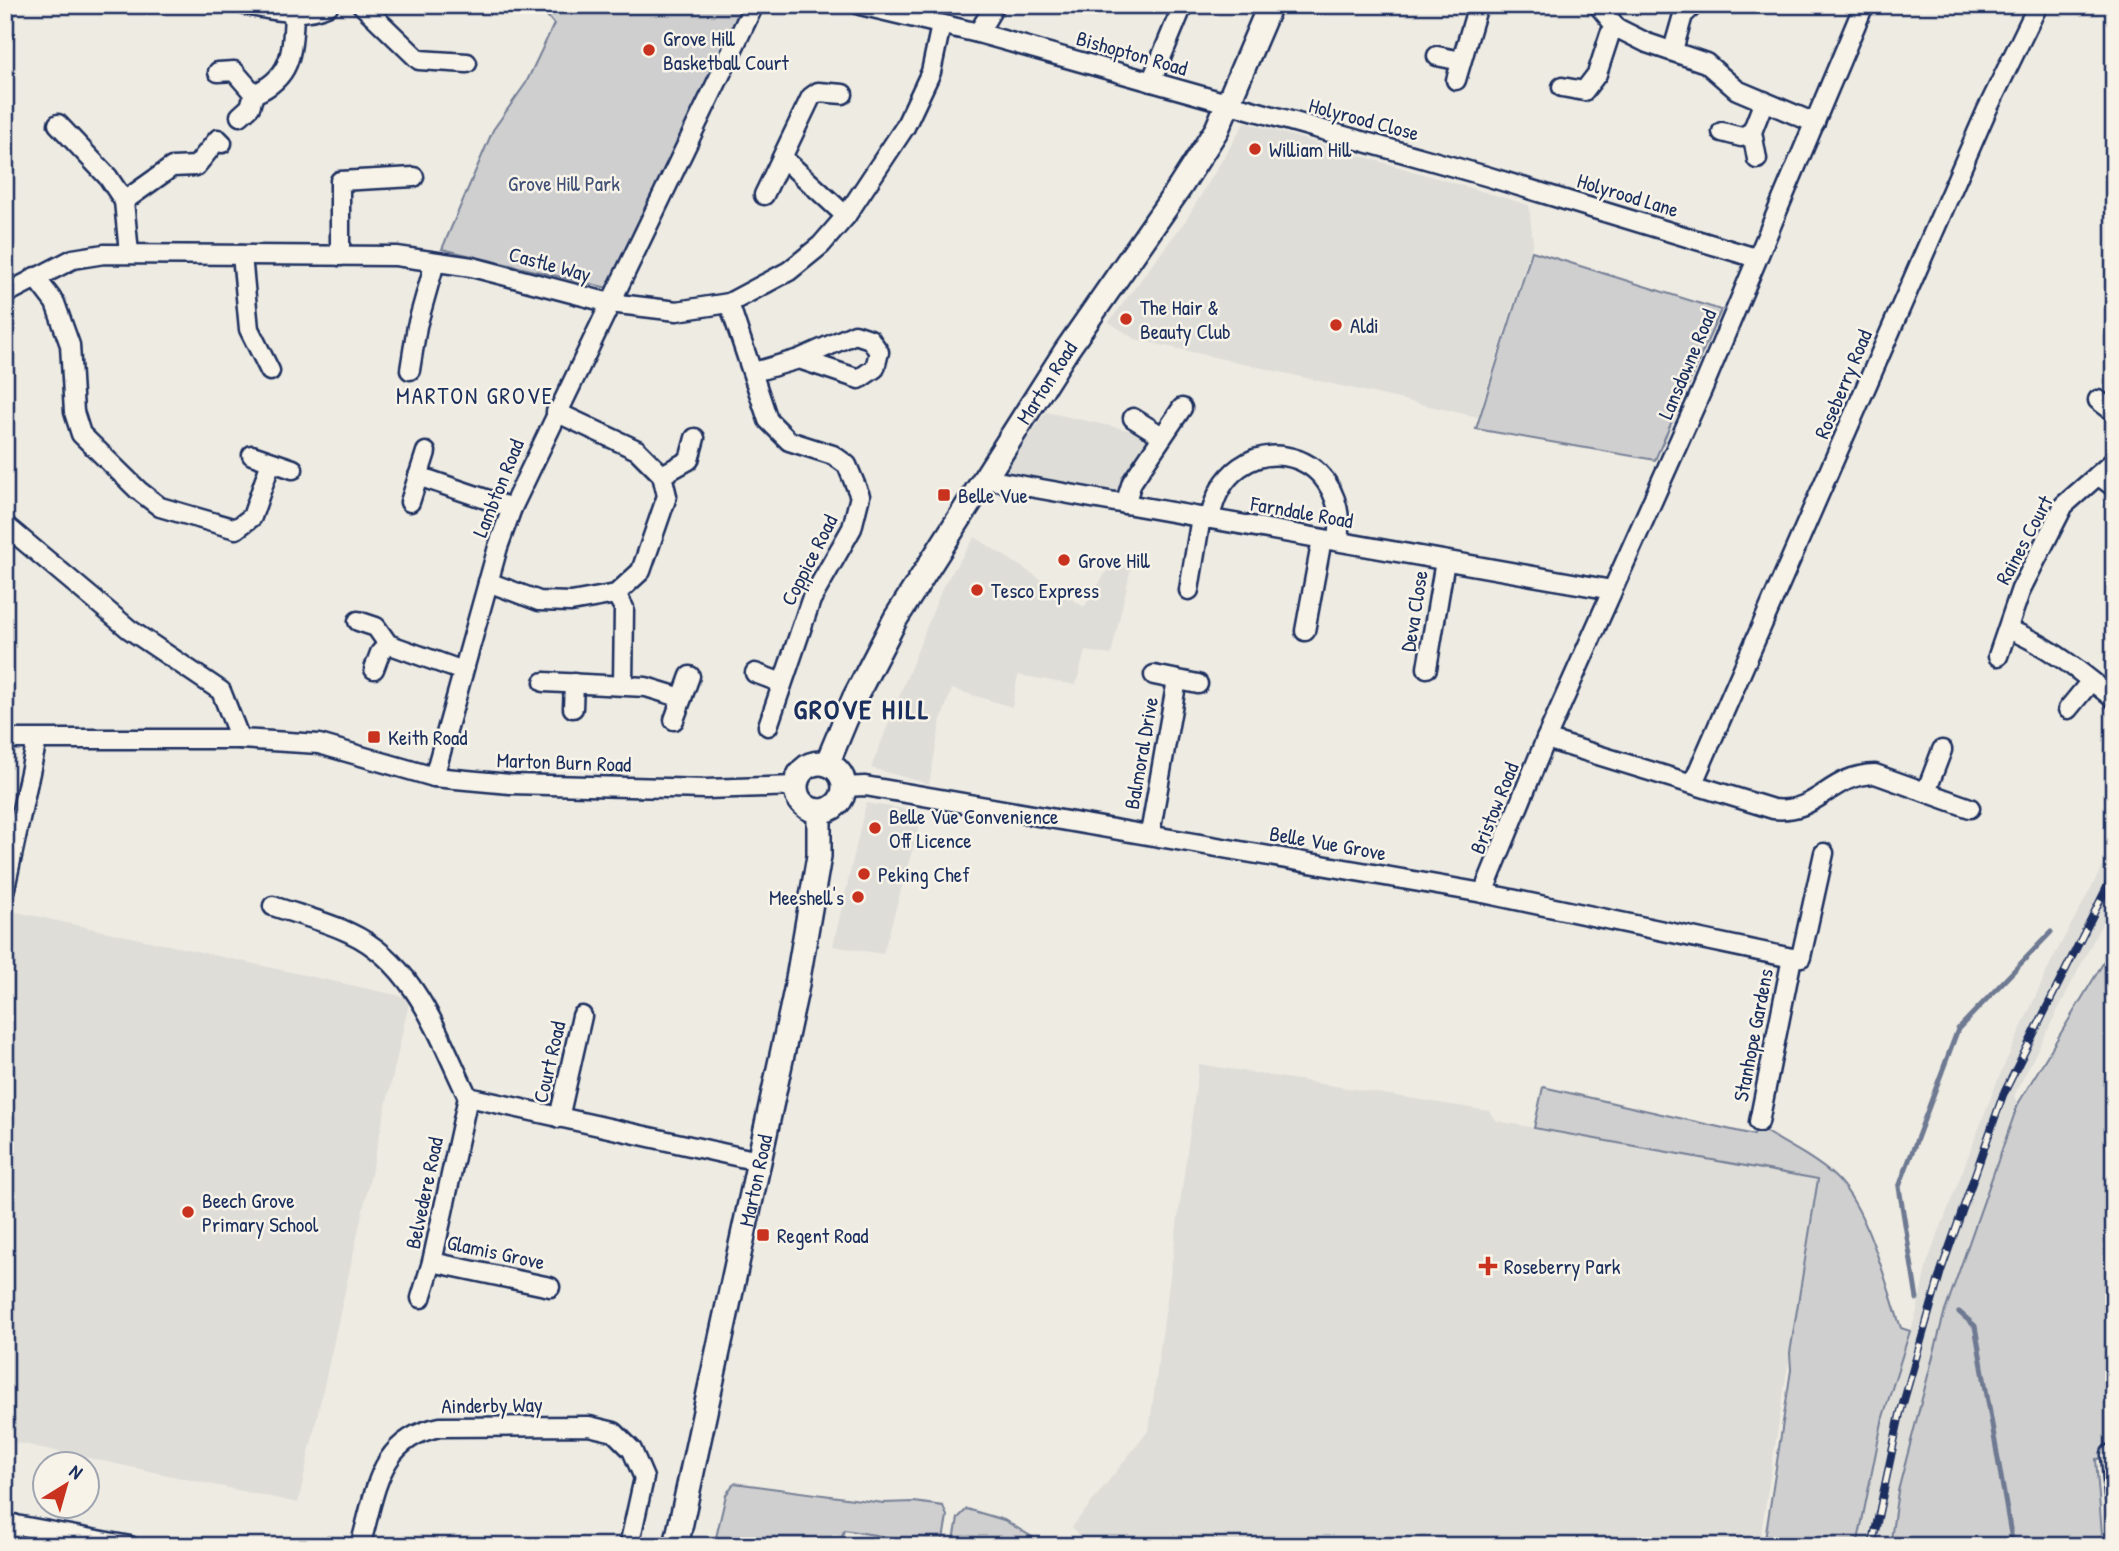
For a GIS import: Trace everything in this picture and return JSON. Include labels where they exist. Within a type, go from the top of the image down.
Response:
[{"type":"main road","name":"Marton Road","points":[[827,764],[854,699],[896,618],[1066,351],[1180,187],[1229,105],[1270,5]]},
{"type":"main road","points":[[827,764],[839,773],[844,787],[839,801],[827,810],[819,811],[812,810],[799,801],[795,786],[806,767],[827,764]]},
{"type":"main road","name":"Marton Road","points":[[676,1546],[796,990],[819,856],[819,811]]},
{"type":"street","points":[[244,5],[293,13],[314,12],[329,5]]},
{"type":"street","points":[[362,5],[419,60],[467,63]]},
{"type":"street","name":"Lambton Road","points":[[434,777],[488,582],[512,508],[754,5]]},
{"type":"street","name":"Bishopton Road","points":[[860,5],[978,33],[1229,105]]},
{"type":"street","points":[[978,33],[995,5]]},
{"type":"street","points":[[1151,82],[1183,5]]},
{"type":"street","points":[[1456,80],[1478,5]]},
{"type":"street","points":[[1598,5],[1617,28],[1647,43],[1706,63],[1737,90],[1815,123]]},
{"type":"street","points":[[1673,50],[1683,15],[1694,5]]},
{"type":"street","name":"Lansdowne Road","points":[[1546,739],[1702,390],[1864,5]]},
{"type":"street","name":"Roseberry Road","points":[[1693,783],[1986,112],[2038,5]]},
{"type":"street","points":[[240,116],[250,107],[254,94],[268,88],[292,56],[293,13]]},
{"type":"street","name":"Castle Way","points":[[5,294],[73,260],[129,253],[396,256],[472,267],[610,303],[677,311],[729,303],[789,271],[821,245],[846,216],[905,127],[931,72],[941,24]]},
{"type":"street","points":[[1562,88],[1584,90],[1597,74],[1610,34],[1617,28]]},
{"type":"street","points":[[1437,56],[1461,61]]},
{"type":"street","points":[[218,72],[234,71],[254,94]]},
{"type":"street","points":[[764,195],[811,97],[818,92],[843,94]]},
{"type":"street","points":[[1757,159],[1752,132],[1764,101]]},
{"type":"street","name":"Holyrood Close","points":[[1229,105],[1486,176]]},
{"type":"street","points":[[58,124],[108,177],[124,201],[129,253]]},
{"type":"street","points":[[1722,132],[1741,137],[1752,132]]},
{"type":"street","points":[[124,201],[172,167],[196,166],[218,139],[222,143]]},
{"type":"street","points":[[783,158],[846,216]]},
{"type":"street","name":"Holyrood Lane","points":[[1486,176],[1756,258]]},
{"type":"street","points":[[340,256],[340,181],[414,177]]},
{"type":"street","points":[[242,255],[249,328],[270,371]]},
{"type":"street","points":[[410,370],[417,326],[435,262]]},
{"type":"street","points":[[35,277],[55,303],[70,345],[74,412],[81,434],[138,490],[160,507],[236,529],[252,517],[271,461]]},
{"type":"street","name":"Coppice Road","points":[[729,303],[768,421],[776,432],[789,441],[840,460],[856,481],[860,496],[858,513],[852,528],[811,600],[768,726]]},
{"type":"street","points":[[754,372],[799,359]]},
{"type":"street","points":[[2098,400],[2114,412]]},
{"type":"street","points":[[1125,504],[1132,482],[1182,408]]},
{"type":"street","points":[[488,582],[538,601],[571,602],[616,594],[641,570],[667,496],[662,475],[637,450],[556,412]]},
{"type":"street","points":[[1133,418],[1162,436]]},
{"type":"street","points":[[662,475],[689,460],[695,438]]},
{"type":"street","points":[[410,502],[426,452]]},
{"type":"street","points":[[252,455],[293,469]]},
{"type":"street","points":[[1189,590],[1206,518],[1219,488],[1233,471],[1254,459],[1280,456],[1314,468],[1331,488],[1340,512],[1305,631]]},
{"type":"street","name":"Raines Court","points":[[1998,656],[2021,589],[2064,505],[2114,461]]},
{"type":"street","points":[[2098,475],[2114,487]]},
{"type":"street","points":[[418,476],[512,508]]},
{"type":"street","name":"Farndale Road","points":[[985,479],[1612,590]]},
{"type":"street","points":[[5,525],[129,629],[221,691],[240,739],[5,740]]},
{"type":"street","name":"Deva Close","points":[[1427,668],[1445,561]]},
{"type":"street","points":[[616,594],[624,608],[624,685]]},
{"type":"street","points":[[358,621],[376,627],[388,644],[463,671]]},
{"type":"street","points":[[2008,629],[2045,646],[2114,699]]},
{"type":"street","points":[[374,669],[380,653],[388,644]]},
{"type":"street","points":[[755,673],[782,683]]},
{"type":"street","name":"Balmoral Drive","points":[[1154,675],[1198,684]]},
{"type":"street","points":[[674,720],[690,676]]},
{"type":"street","name":"Balmoral Drive","points":[[1150,834],[1177,680]]},
{"type":"street","points":[[2068,709],[2091,681]]},
{"type":"street","points":[[544,682],[646,687],[682,698]]},
{"type":"street","points":[[573,708],[574,683]]},
{"type":"street","name":"Marton Burn Road","points":[[240,739],[319,744],[434,777],[510,784],[706,789],[795,786]]},
{"type":"street","points":[[1546,739],[1773,809],[1788,811],[1802,808],[1837,782],[1860,775],[1875,774],[1970,808]]},
{"type":"street","name":"Bristow Road","points":[[1483,894],[1546,739]]},
{"type":"street","points":[[5,888],[37,740]]},
{"type":"street","points":[[1926,792],[1942,750]]},
{"type":"street","name":"Belle Vue Grove","points":[[844,787],[865,786],[1150,834],[1483,894],[1796,958]]},
{"type":"street","name":"Stanhope Gardens","points":[[1759,1122],[1796,958],[1824,853]]},
{"type":"street","points":[[273,906],[351,933],[392,961],[418,995],[468,1097],[758,1161]]},
{"type":"street","name":"Court Road","points":[[559,1118],[583,1016]]},
{"type":"street","name":"Belvedere Road","points":[[421,1298],[432,1262],[468,1097]]},
{"type":"street","name":"Glamis Grove","points":[[432,1262],[550,1287]]},
{"type":"street","name":"Ainderby Way","points":[[360,1546],[385,1463],[397,1445],[418,1431],[440,1427],[589,1426],[614,1433],[632,1450],[644,1478],[640,1507],[629,1546]]},
{"type":"street","points":[[2111,1454],[2114,1495]]},
{"type":"street","points":[[10,1546],[10,1523],[130,1546]]},
{"type":"shaded area","points":[[1245,122],[1529,205],[1533,242],[1478,417],[1135,339],[1109,322],[1186,220]]},
{"type":"shaded area","points":[[1046,412],[1151,435],[1117,494],[1004,472]]},
{"type":"shaded area","points":[[975,537],[1084,607],[1110,566],[1131,568],[1111,655],[1085,651],[1076,685],[1018,675],[1012,707],[952,689],[941,720],[929,784],[871,768],[943,586]]},
{"type":"shaded area","points":[[866,803],[923,812],[883,954],[833,946]]},
{"type":"shaded area","points":[[2114,846],[2114,900],[2014,1096],[2018,1104],[1944,1314],[1898,1491],[1890,1546],[1857,1546],[1883,1417],[1917,1311],[1927,1263],[1998,1079],[2053,958]]},
{"type":"shaded area","name":"Beech Grove Primary School","points":[[12,911],[410,998],[298,1503],[102,1461],[102,1450],[52,1450],[5,1440],[5,1224],[10,1225],[15,1200],[5,1198],[5,941]]},
{"type":"shaded area","name":"Roseberry Park","points":[[1199,1064],[1489,1111],[1497,1121],[1818,1179],[1759,1546],[1086,1546],[1072,1527],[1149,1430]]},
{"type":"green space","name":"Grove Hill Park","points":[[538,5],[745,7],[608,288],[442,249],[493,130],[526,83],[554,24]]},
{"type":"green space","points":[[1532,251],[1721,310],[1655,460],[1476,429]]},
{"type":"green space","points":[[2114,945],[2114,1458],[2096,1459],[2103,1546],[1890,1546],[1898,1491],[1944,1314],[2018,1104]]},
{"type":"green space","points":[[1543,1087],[1754,1135],[1756,1126],[1816,1162],[1846,1190],[1857,1207],[1875,1248],[1901,1328],[1910,1331],[1883,1417],[1857,1546],[1764,1546],[1791,1370],[1790,1353],[1818,1179],[1534,1128]]},
{"type":"green space","points":[[734,1483],[883,1503],[914,1502],[943,1506],[947,1516],[942,1546],[844,1530],[841,1541],[828,1539],[827,1546],[714,1546],[726,1495]]},
{"type":"green space","points":[[967,1509],[1004,1520],[1047,1546],[953,1546],[958,1518]]},
{"type":"waterway","points":[[1917,1299],[1899,1187],[1958,1029],[2051,932]]},
{"type":"waterway","points":[[1959,1312],[1975,1326],[2013,1546]]},
{"type":"railway","points":[[1872,1546],[1900,1414],[1941,1271],[2003,1095],[2114,873]]},
{"type":"place","name":"Grove Hill Basketball Court","points":[[649,50]]},
{"type":"place","name":"William Hill","points":[[1255,149]]},
{"type":"place","name":"The Hair & Beauty Club","points":[[1126,319]]},
{"type":"place","name":"Aldi","points":[[1336,325]]},
{"type":"place","name":"Belle Vue","points":[[944,495]]},
{"type":"place","name":"Grove Hill","points":[[1064,560]]},
{"type":"place","name":"Tesco Express","points":[[977,590]]},
{"type":"place","name":"Keith Road","points":[[374,737]]},
{"type":"place","name":"Belle Vue Convenience Off Licence","points":[[875,828]]},
{"type":"place","name":"Peking Chef","points":[[864,874]]},
{"type":"place","name":"Meeshell's","points":[[858,897]]},
{"type":"place","name":"Beech Grove Primary School","points":[[188,1212]]},
{"type":"place","name":"Regent Road","points":[[763,1235]]},
{"type":"place","name":"Roseberry Park","points":[[1488,1266]]},
{"type":"district","name":"MARTON GROVE","points":[[475,395]]},
{"type":"district","name":"GROVE HILL","points":[[862,709]]}]
